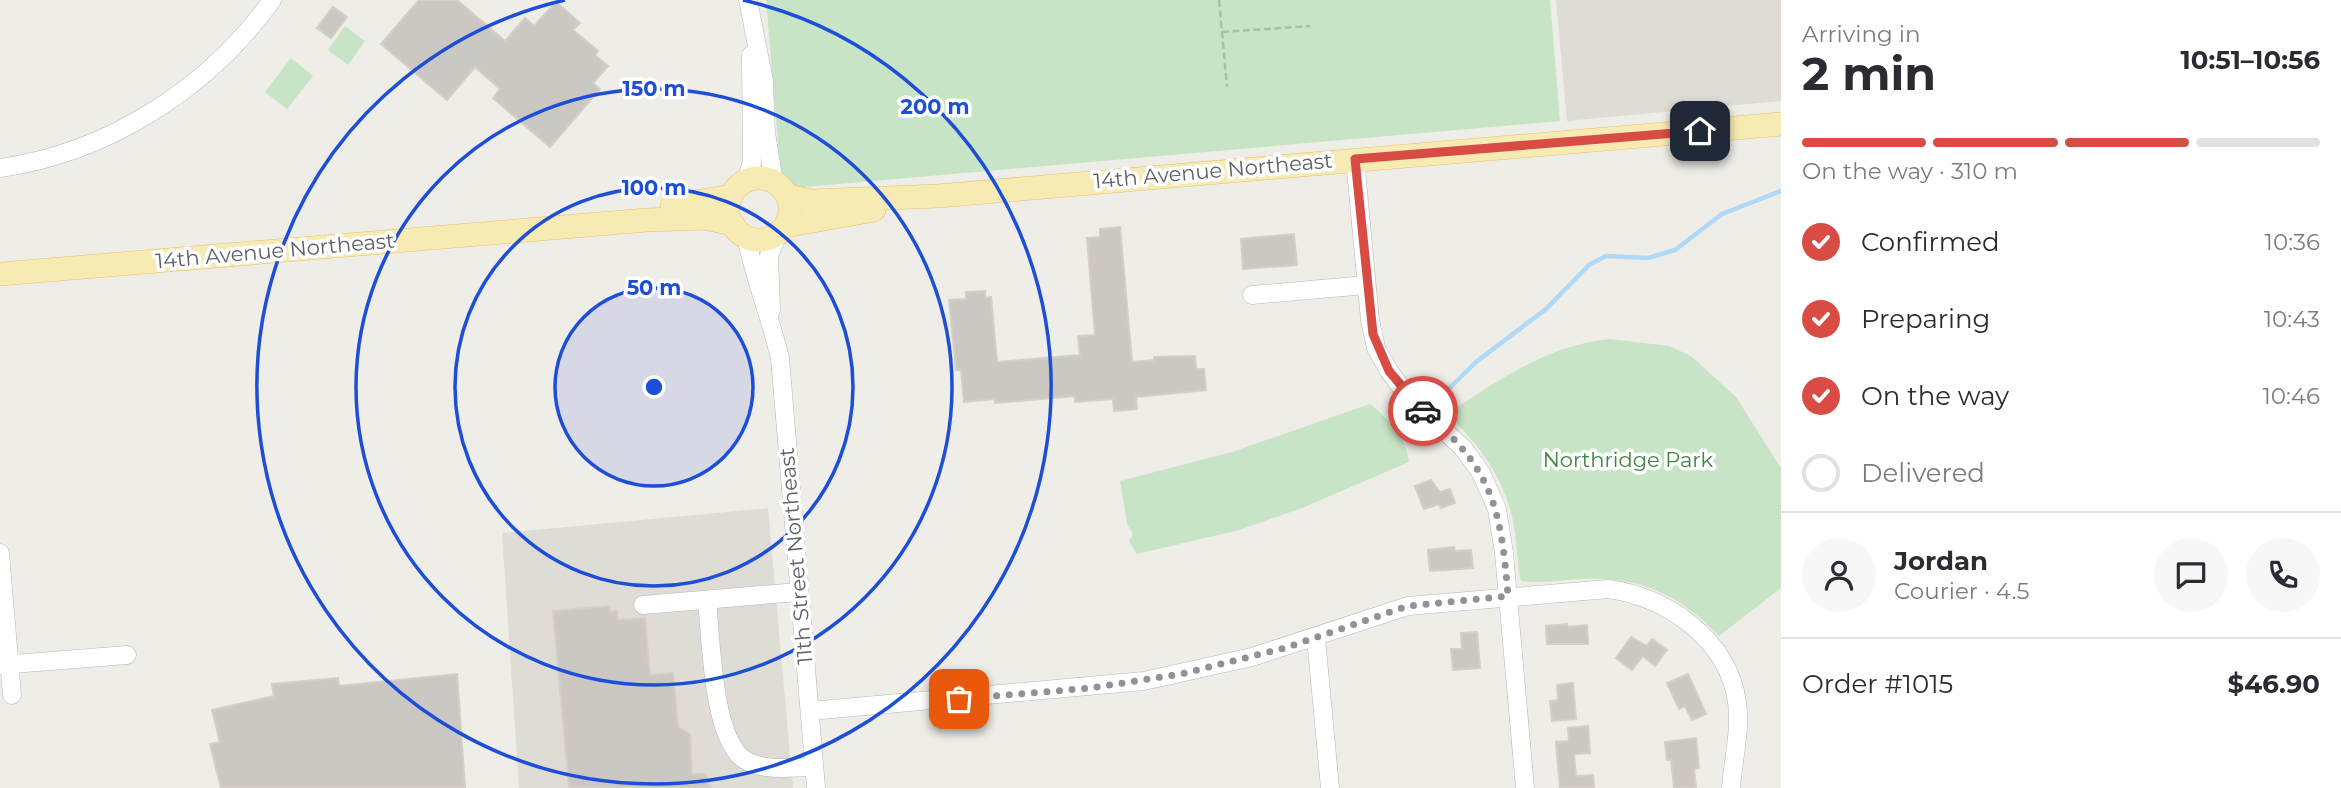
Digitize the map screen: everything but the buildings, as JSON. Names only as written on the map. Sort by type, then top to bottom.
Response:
[{"type":"main road","name":"14th Avenue Northeast","points":[[780,189],[811,201],[938,196],[1781,124]]},
{"type":"main road","points":[[764,178],[780,189],[789,217],[781,230],[762,240],[740,231],[729,215],[738,189],[764,178]]},
{"type":"main road","name":"14th Avenue Northeast","points":[[550,228],[738,189]]},
{"type":"main road","name":"14th Avenue Northeast","points":[[781,230],[938,196]]},
{"type":"main road","name":"14th Avenue Northeast","points":[[0,274],[550,228],[704,218],[740,231]]},
{"type":"street","points":[[0,168],[62,153],[110,135],[158,110],[229,51],[272,0]]},
{"type":"street","points":[[748,0],[764,81],[766,133],[780,189]]},
{"type":"street","points":[[738,189],[752,163],[752,30]]},
{"type":"street","points":[[1355,159],[1373,334],[1385,365],[1409,398],[1463,448],[1490,491],[1502,531],[1525,788]]},
{"type":"street","name":"11th Street Northeast","points":[[771,324],[769,256],[781,230]]},
{"type":"street","name":"11th Street Northeast","points":[[740,231],[758,292],[771,324],[779,358],[816,788]]},
{"type":"street","points":[[1252,295],[1366,285]]},
{"type":"street","points":[[0,553],[5,665],[12,695]]},
{"type":"street","points":[[810,711],[1122,684],[1217,666],[1316,638],[1408,606],[1591,589],[1616,590],[1656,601],[1686,620],[1723,662],[1734,689],[1738,715],[1731,788]]},
{"type":"street","points":[[643,605],[798,592]]},
{"type":"street","points":[[707,600],[716,696],[727,737],[744,760],[770,768],[814,767]]},
{"type":"street","points":[[1316,638],[1330,788]]},
{"type":"street","points":[[5,665],[127,655]]},
{"type":"path","points":[[1219,0],[1227,87]]},
{"type":"path","points":[[1222,32],[1310,26]]},
{"type":"shaded area","points":[[1556,0],[1781,0],[1781,101],[1567,121]]},
{"type":"shaded area","points":[[768,508],[793,788],[519,788],[502,533]]},
{"type":"green space","points":[[766,0],[1550,0],[1560,121],[782,189]]},
{"type":"green space","points":[[345,26],[365,41],[348,65],[328,50]]},
{"type":"green space","points":[[291,58],[313,76],[287,109],[265,92]]},
{"type":"green space","name":"Northridge Park","points":[[1610,339],[1669,346],[1691,356],[1736,397],[1781,468],[1781,588],[1719,636],[1689,609],[1639,584],[1600,579],[1521,581],[1514,526],[1505,493],[1481,451],[1447,414],[1505,377],[1545,356],[1566,348]]},
{"type":"green space","points":[[1370,404],[1396,429],[1409,462],[1302,508],[1239,530],[1137,554],[1129,541],[1133,534],[1127,524],[1120,481],[1232,452]]},
{"type":"waterway","points":[[1428,409],[1476,362],[1546,309],[1589,265],[1606,256],[1648,258],[1675,250],[1722,214],[1781,191]]},
{"type":"way so far","points":[[959,699],[1091,688],[1181,674],[1285,648],[1408,606],[1508,596],[1502,531],[1490,491],[1463,448],[1423,411]]},
{"type":"route","points":[[1423,411],[1399,386],[1376,348],[1370,320],[1355,159],[1700,131]]}]
